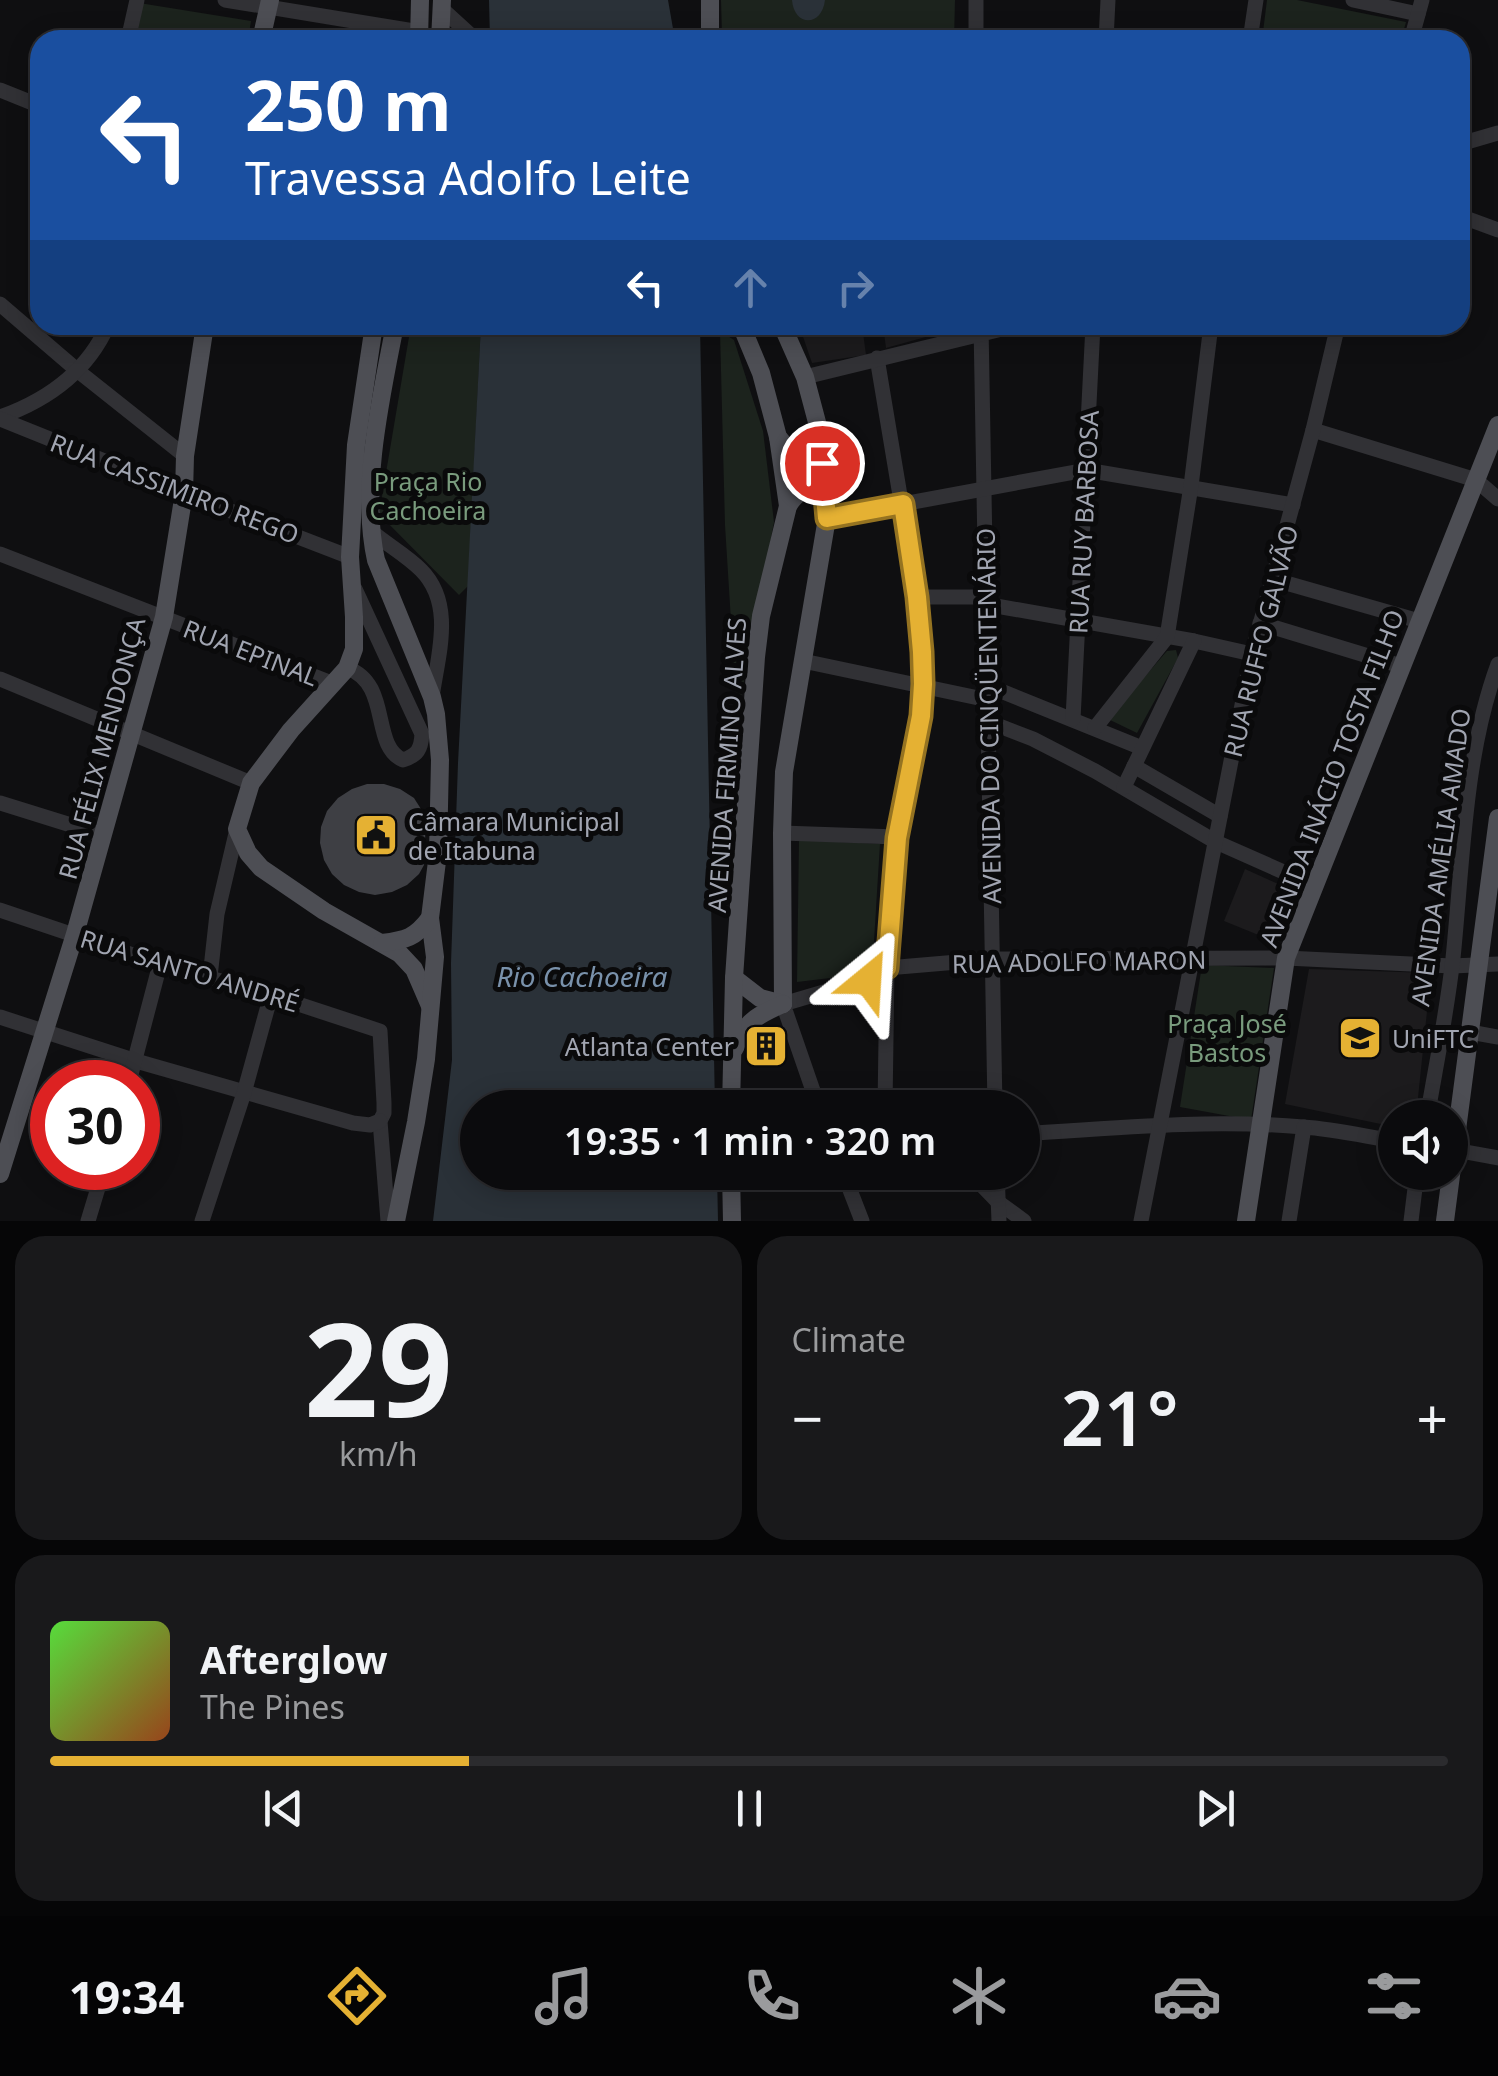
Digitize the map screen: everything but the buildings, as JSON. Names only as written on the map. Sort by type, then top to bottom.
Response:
[{"type":"main road","points":[[420,0],[420,30]]},
{"type":"main road","points":[[710,0],[712,30]]},
{"type":"main road","points":[[263,30],[269,3]]},
{"type":"main road","points":[[441,30],[442,4]]},
{"type":"main road","name":"RUA FÉLIX MENDONÇA","points":[[0,1174],[75,934],[164,617],[204,335]]},
{"type":"main road","points":[[372,335],[356,444],[350,556],[354,649],[347,668],[291,730],[251,783],[237,829],[248,853],[261,868],[324,911],[400,954],[414,969],[431,1009]]},
{"type":"main road","points":[[393,335],[369,490],[371,531],[376,560],[432,697],[440,760],[438,853],[430,918],[435,956],[431,1009],[416,1122],[396,1221]]},
{"type":"main road","name":"AVENIDA FIRMINO ALVES","points":[[730,1090],[734,978],[759,630],[788,506],[778,437],[762,374],[744,335]]},
{"type":"main road","points":[[783,1004],[784,772],[826,509],[818,426],[805,377],[786,335]]},
{"type":"main road","name":"AVENIDA INÁCIO TOSTA FILHO","points":[[1246,1221],[1286,958],[1498,425]]},
{"type":"main road","points":[[778,437],[789,450],[800,451],[818,426]]},
{"type":"main road","points":[[788,506],[795,495],[805,491],[815,492],[826,509]]},
{"type":"main road","name":"AVENIDA AMÉLIA AMADO","points":[[1461,1100],[1470,1032],[1489,964],[1498,818]]},
{"type":"main road","points":[[381,943],[403,941],[419,932],[430,918]]},
{"type":"main road","points":[[734,978],[760,998],[783,1004]]},
{"type":"main road","points":[[730,1063],[739,1036],[749,1022],[783,1004]]},
{"type":"main road","points":[[731,1190],[732,1221]]},
{"type":"main road","name":"AVENIDA AMÉLIA AMADO","points":[[1445,1221],[1449,1190]]},
{"type":"street","points":[[130,30],[137,0]]},
{"type":"street","points":[[226,0],[269,3],[393,30]]},
{"type":"street","points":[[976,0],[976,30]]},
{"type":"street","points":[[1106,30],[1108,0]]},
{"type":"street","points":[[1252,30],[1256,0]]},
{"type":"street","points":[[1352,0],[1420,7]]},
{"type":"street","points":[[442,4],[467,30]]},
{"type":"street","points":[[0,90],[30,102]]},
{"type":"street","points":[[1470,141],[1498,134]]},
{"type":"street","points":[[1470,220],[1498,230]]},
{"type":"street","points":[[0,304],[30,330]]},
{"type":"street","points":[[36,335],[185,456]]},
{"type":"street","name":"RUA CASSIMIRO REGO","points":[[0,418],[54,392],[78,371],[103,335]]},
{"type":"street","points":[[805,377],[959,335]]},
{"type":"street","name":"AVENIDA DO CINQÜENTENÁRIO","points":[[981,335],[995,1090]]},
{"type":"street","name":"RUA RUY BARBOSA","points":[[1074,719],[1093,335]]},
{"type":"street","points":[[1094,728],[1166,637],[1191,486],[1210,335]]},
{"type":"street","name":"RUA RUFFO GALVÃO","points":[[1141,1221],[1252,654],[1336,335]]},
{"type":"street","points":[[877,358],[917,597],[923,684],[921,716],[897,838],[887,968],[885,1090]]},
{"type":"street","name":"RUA CASSIMIRO REGO","points":[[0,418],[184,494],[350,556]]},
{"type":"street","points":[[1313,430],[1476,480],[1498,499]]},
{"type":"street","points":[[826,509],[903,504],[1086,470],[1293,505]]},
{"type":"street","points":[[371,531],[421,570],[436,591],[442,615],[432,697]]},
{"type":"street","name":"RUA EPINAL","points":[[0,554],[334,684]]},
{"type":"street","points":[[1272,579],[1419,620]]},
{"type":"street","points":[[347,668],[356,672],[376,699],[392,755],[403,760],[414,756],[421,748],[422,734],[353,585]]},
{"type":"street","points":[[917,597],[985,601],[1252,654]]},
{"type":"street","points":[[1260,623],[1401,666]]},
{"type":"street","points":[[1124,787],[1194,641]]},
{"type":"street","points":[[803,661],[987,692],[1074,719],[1142,748]]},
{"type":"street","name":"AVENIDA AMÉLIA AMADO","points":[[1430,1100],[1452,966],[1470,781],[1487,694],[1498,664]]},
{"type":"street","points":[[0,679],[251,783]]},
{"type":"street","points":[[989,722],[1124,787],[1216,842],[1313,885]]},
{"type":"street","points":[[1134,766],[1220,816]]},
{"type":"street","points":[[0,804],[103,835]]},
{"type":"street","points":[[210,977],[218,914],[237,829]]},
{"type":"street","points":[[782,833],[897,838]]},
{"type":"street","name":"RUA SANTO ANDRÉ","points":[[0,910],[380,1031],[384,1103],[380,1120]]},
{"type":"street","name":"RUA ADOLFO MARON","points":[[783,1004],[868,980],[887,968],[993,959],[1286,958],[1452,966],[1489,964]]},
{"type":"street","points":[[136,1060],[160,964]]},
{"type":"street","points":[[202,1221],[244,1092],[270,995]]},
{"type":"street","points":[[783,1004],[813,1090]]},
{"type":"street","points":[[0,1016],[133,1060]]},
{"type":"street","points":[[1470,1032],[1498,1037]]},
{"type":"street","points":[[160,1068],[353,1123],[370,1125],[380,1120],[388,1221]]},
{"type":"street","points":[[1040,1133],[1260,1125],[1378,1138]]},
{"type":"street","points":[[1288,1221],[1304,1127]]},
{"type":"street","points":[[1468,1152],[1498,1158]]},
{"type":"street","points":[[88,1221],[97,1190]]},
{"type":"street","points":[[851,1190],[862,1221]]},
{"type":"street","points":[[986,1190],[1024,1221]]},
{"type":"street","points":[[998,1190],[999,1221]]},
{"type":"street","points":[[1411,1221],[1415,1190]]},
{"type":"shaded area","points":[[802,335],[863,335],[866,355],[812,363]]},
{"type":"shaded area","points":[[884,335],[933,335],[886,348]]},
{"type":"shaded area","points":[[1245,869],[1298,893],[1278,943],[1224,921]]},
{"type":"shaded area","name":"UniFTC","points":[[1309,969],[1431,973],[1418,1100],[1378,1100],[1378,1123],[1285,1104]]},
{"type":"green space","points":[[721,0],[955,0],[954,30],[722,30]]},
{"type":"green space","points":[[1267,0],[1297,0],[1406,22],[1404,30],[1263,30]]},
{"type":"green space","points":[[133,2],[251,21],[250,30],[129,30]]},
{"type":"green space","name":"Praça Rio Cachoeira","points":[[409,335],[481,335],[468,586],[459,595],[379,514]]},
{"type":"green space","points":[[720,335],[734,340],[763,431],[774,522],[737,718],[725,525]]},
{"type":"green space","points":[[1176,650],[1178,658],[1137,733],[1108,719],[1167,651]]},
{"type":"green space","points":[[799,840],[880,844],[872,973],[797,982]]},
{"type":"green space","name":"Praça José Bastos","points":[[1202,965],[1274,968],[1251,1120],[1180,1107]]},
{"type":"water","points":[[489,0],[668,0],[673,30],[490,30]]},
{"type":"water","points":[[792,0],[825,0],[819,15],[808,20],[798,15]]},
{"type":"water","name":"Rio Cachoeira","points":[[480,335],[700,335],[715,1090],[460,1090],[460,1190],[717,1190],[718,1221],[433,1221],[452,1060],[451,963]]},
{"type":"place","name":"Câmara Municipal de Itabuna","points":[[376,835]]},
{"type":"place","name":"UniFTC","points":[[1360,1038]]},
{"type":"place","name":"Atlanta Center","points":[[766,1046]]},
{"type":"route","points":[[822,463],[827,518],[903,504],[922,652],[921,716],[897,838],[887,968],[868,980]]}]
